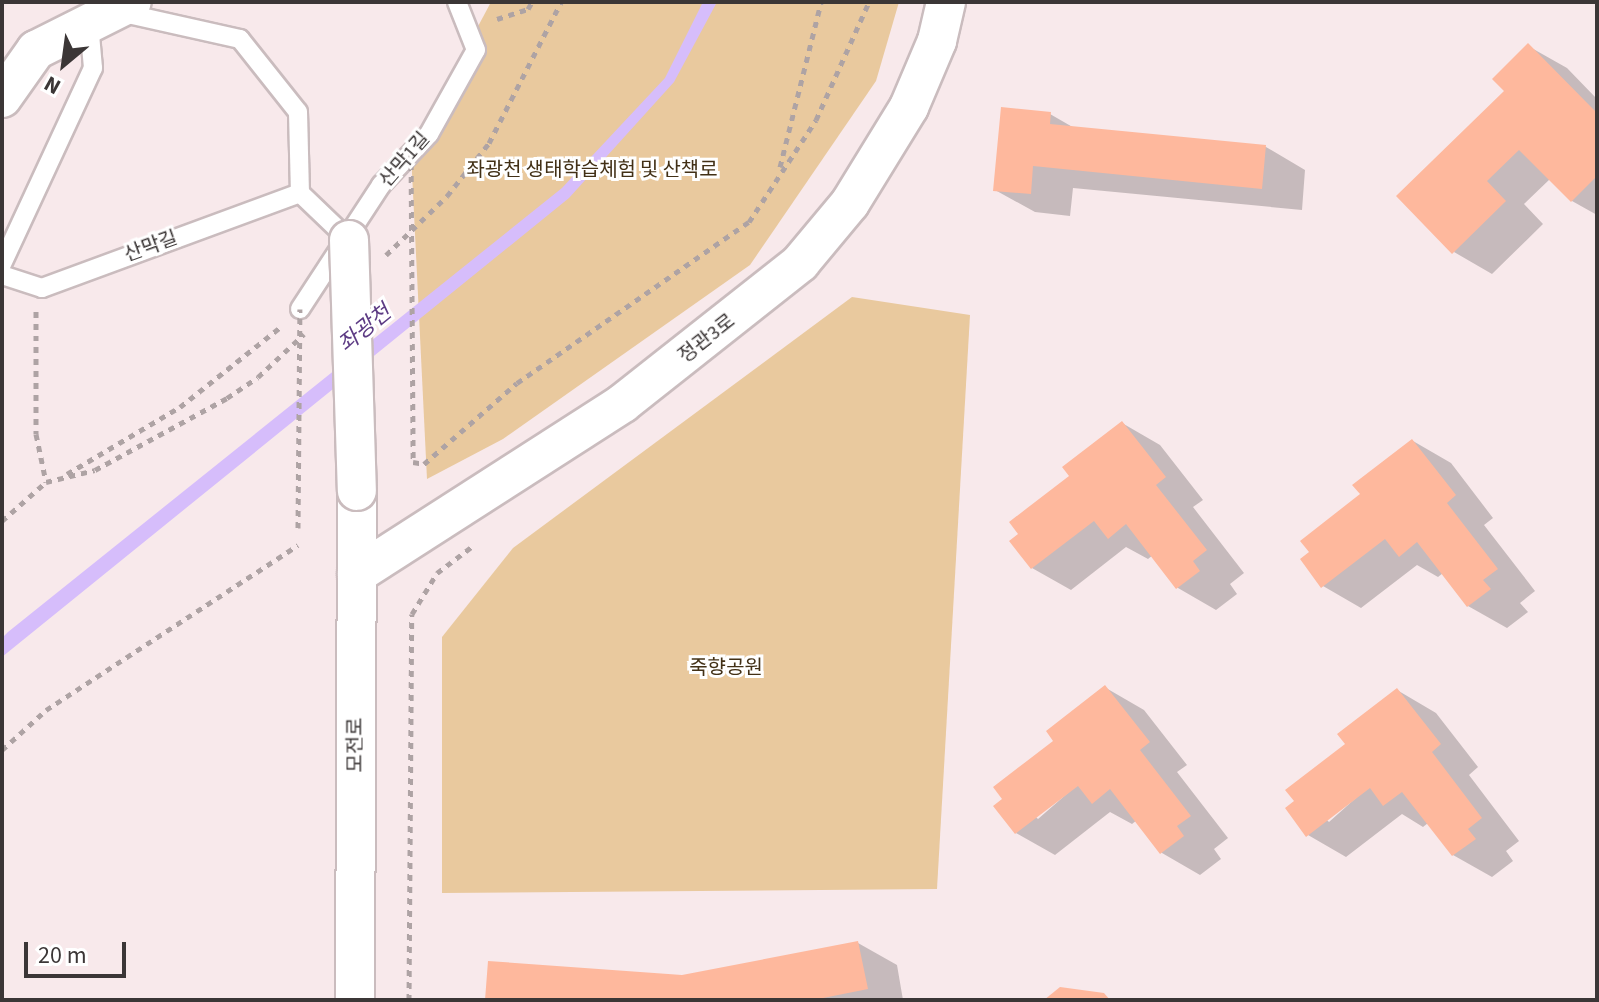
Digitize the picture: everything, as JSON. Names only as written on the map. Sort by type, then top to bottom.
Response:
[{"type":"street","name":"정관3로","points":[[357,574],[623,403],[800,263],[850,203],[909,107],[937,41],[946,2]]},
{"type":"street","points":[[2,98],[13,62],[112,12]]},
{"type":"street","name":"모전로","points":[[349,240],[357,491],[355,1000]]},
{"type":"lane","name":"산막1길","points":[[300,309],[349,240],[381,185],[429,134],[476,50],[457,2]]},
{"type":"lane","points":[[2,264],[93,68],[112,12],[240,39],[298,112],[300,193],[349,240]]},
{"type":"lane","name":"산막길","points":[[42,288],[300,193]]},
{"type":"lane","points":[[2,275],[42,288]]},
{"type":"path","points":[[497,19],[528,9],[532,2]]},
{"type":"path","points":[[779,172],[821,2]]},
{"type":"path","points":[[411,152],[413,462],[424,464],[517,383],[749,222],[816,120],[869,2]]},
{"type":"path","points":[[42,288],[34,320],[36,420],[46,482]]},
{"type":"path","points":[[2,521],[46,482],[85,466],[180,407],[300,309]]},
{"type":"path","points":[[298,528],[300,309]]},
{"type":"path","points":[[409,1000],[412,614],[437,573],[487,535]]},
{"type":"path","points":[[2,750],[46,710],[298,545]]},
{"type":"green space","name":"좌광천 생태학습체험 및 산책로","points":[[491,2],[899,2],[876,81],[750,265],[503,439],[427,479],[411,152]]},
{"type":"green space","name":"죽향공원","points":[[852,297],[970,315],[937,889],[442,893],[442,637],[513,548]]},
{"type":"shaded area","points":[[703,2],[717,2],[674,82],[569,198],[2,657],[2,638],[8,632],[562,188],[665,78]]},
{"type":"building","points":[[1528,43],[1597,113],[1597,176],[1571,202],[1519,150],[1487,181],[1506,201],[1452,254],[1396,196],[1504,91],[1492,79]]},
{"type":"building","points":[[1001,107],[1051,112],[1050,124],[1266,145],[1262,189],[1033,166],[1031,194],[993,191]]},
{"type":"building","points":[[1122,421],[1166,477],[1156,485],[1207,550],[1193,561],[1200,571],[1176,589],[1126,524],[1108,539],[1094,521],[1031,569],[1009,541],[1018,534],[1009,522],[1069,476],[1062,467]]},
{"type":"building","points":[[1412,439],[1456,495],[1447,503],[1498,569],[1483,580],[1491,589],[1467,607],[1417,542],[1399,557],[1385,539],[1321,588],[1300,559],[1309,552],[1300,541],[1360,494],[1352,485]]},
{"type":"building","points":[[1105,685],[1150,742],[1140,750],[1191,816],[1177,826],[1184,836],[1160,854],[1110,789],[1092,804],[1078,786],[1015,834],[993,806],[1002,799],[993,787],[1053,741],[1046,731]]},
{"type":"building","points":[[1397,688],[1441,744],[1432,752],[1482,818],[1468,829],[1476,839],[1452,856],[1402,792],[1383,806],[1370,788],[1306,837],[1285,808],[1294,801],[1285,790],[1345,744],[1337,734]]},
{"type":"building","points":[[858,941],[868,989],[813,1000],[485,1000],[488,961],[682,975]]},
{"type":"building","points":[[1060,987],[1104,993],[1110,1000],[1044,1000]]},
{"type":"water label","name":"좌광천","points":[[365,329]]}]
